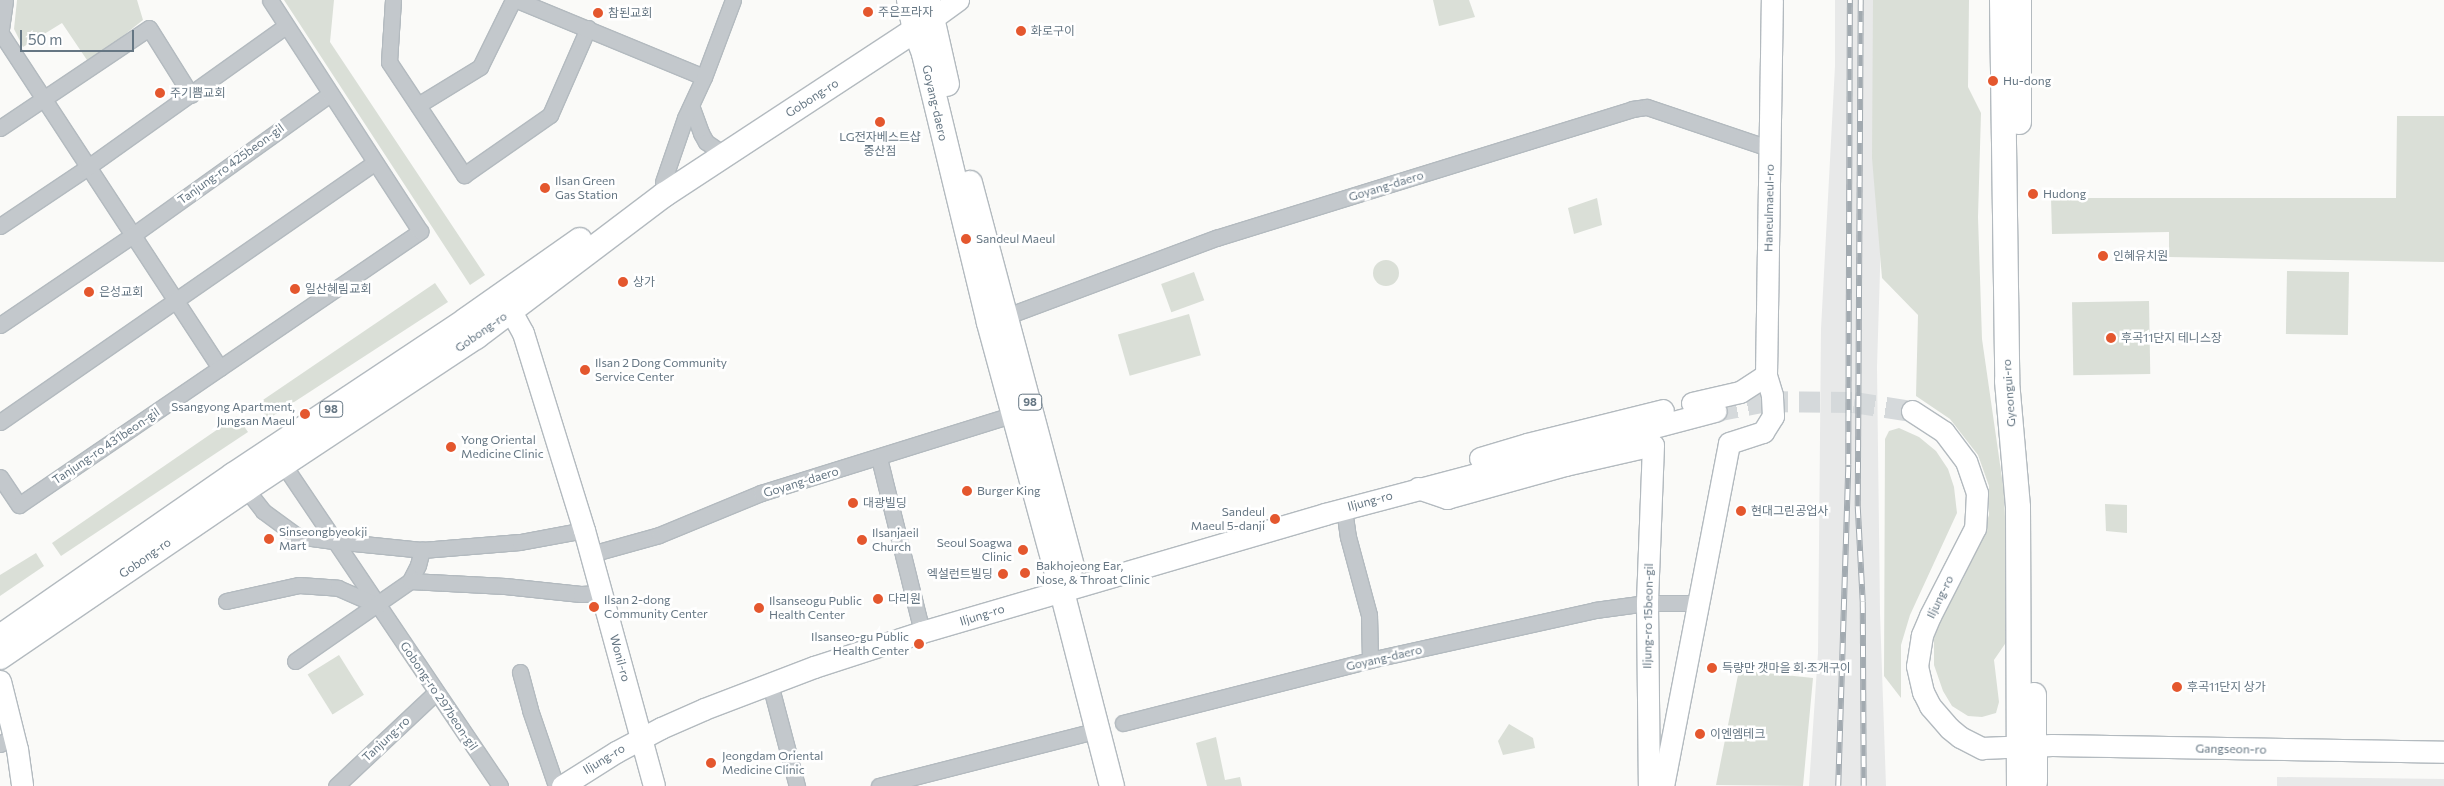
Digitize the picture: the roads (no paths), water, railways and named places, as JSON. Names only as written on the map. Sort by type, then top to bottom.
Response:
[{"type":"main road","name":"Gyeongui-ro","points":[[2002,0],[2007,381],[2018,507],[2027,746],[2035,786]]},
{"type":"main road","name":"Gyeongui-ro","points":[[2019,0],[2020,379],[2031,508],[2027,746],[2019,786]]},
{"type":"main road","name":"Gobong-ro","points":[[0,658],[283,464],[476,337],[507,302],[663,182],[923,10]]},
{"type":"main road","name":"Gobong-ro","points":[[0,637],[233,475],[507,302],[664,195],[923,10]]},
{"type":"main road","name":"Goyang-daero","points":[[923,10],[924,54],[1023,412],[1069,588],[1126,786]]},
{"type":"main road","name":"Goyang-daero","points":[[1069,588],[1098,730],[1112,786]]},
{"type":"street","points":[[4,0],[1,35],[220,368]]},
{"type":"street","points":[[0,422],[375,162],[270,0]]},
{"type":"street","points":[[393,0],[389,62],[464,175],[550,115],[588,28]]},
{"type":"street","points":[[418,105],[480,67],[515,0],[588,28],[704,77]]},
{"type":"street","points":[[663,182],[685,118],[692,108],[732,0]]},
{"type":"street","name":"Gobong-ro","points":[[923,10],[958,0]]},
{"type":"street","name":"Haneulmaeul-ro","points":[[1698,603],[1729,443],[1763,432],[1773,416],[1772,394],[1766,375],[1772,0]]},
{"type":"street","points":[[0,226],[88,167],[286,26]]},
{"type":"street","points":[[0,128],[149,28],[191,94]]},
{"type":"street","name":"Tanjung-ro 425beon-gil","points":[[0,325],[133,235],[330,94]]},
{"type":"street","name":"Goyang-daero","points":[[998,320],[1216,238],[1632,109],[1646,107],[1769,148]]},
{"type":"street","points":[[692,108],[700,133],[706,142],[715,148]]},
{"type":"street","name":"Tanjung-ro 431beon-gil","points":[[0,478],[19,505],[420,230],[375,162]]},
{"type":"street","name":"Wonil-ro","points":[[507,302],[523,333],[584,530],[654,786]]},
{"type":"street","name":"Iljung-ro","points":[[1418,488],[1450,467],[1527,444],[1740,392],[1766,375]]},
{"type":"street","name":"Iljung-ro","points":[[562,786],[642,737],[704,709],[770,684],[922,632],[1344,508],[1716,411]]},
{"type":"street","name":"Iljung-ro","points":[[1912,411],[1944,432],[1950,439],[1966,460],[1977,493],[1975,528],[1922,635],[1918,666],[1923,692],[1939,718],[1960,737],[1982,748],[2027,746]]},
{"type":"street","name":"Goyang-daero","points":[[591,554],[659,535],[761,493],[1023,412]]},
{"type":"street","name":"Iljung-ro 15beon-gil","points":[[1418,488],[1447,498],[1565,465],[1653,445],[1647,603],[1649,786]]},
{"type":"street","points":[[879,458],[922,632]]},
{"type":"street","name":"Gobong-ro 297beon-gil","points":[[283,464],[500,786]]},
{"type":"street","points":[[246,489],[263,511],[297,536],[334,541],[422,550],[520,542],[584,530]]},
{"type":"street","points":[[1344,508],[1348,537],[1369,615],[1370,660]]},
{"type":"street","points":[[295,661],[410,581],[418,565],[422,550]]},
{"type":"street","points":[[410,581],[451,585],[505,586],[581,594],[602,593]]},
{"type":"street","points":[[226,602],[299,585],[338,588],[378,605]]},
{"type":"street","name":"Goyang-daero","points":[[1123,723],[1370,660],[1596,610],[1647,603],[1698,603]]},
{"type":"street","points":[[1663,786],[1698,603]]},
{"type":"street","points":[[520,672],[530,710],[556,786]]},
{"type":"street","points":[[0,681],[7,740],[22,786]]},
{"type":"street","points":[[770,684],[797,786]]},
{"type":"street","name":"Tanjung-ro","points":[[336,786],[436,692]]},
{"type":"street","points":[[879,786],[1098,730]]},
{"type":"street","name":"Gangseon-ro","points":[[2027,746],[2444,752]]},
{"type":"tunnel","points":[[1716,411],[1767,401],[1854,402],[1912,411]]},
{"type":"railway","points":[[1838,786],[1848,465],[1850,0]]},
{"type":"railway","points":[[1861,0],[1858,507],[1863,602],[1864,786]]},
{"type":"place","name":"주은프라자","points":[[868,12]]},
{"type":"place","name":"참된교회","points":[[598,13]]},
{"type":"place","name":"화로구이","points":[[1021,31]]},
{"type":"place","name":"Hu-dong","points":[[1993,81]]},
{"type":"place","name":"주기쁨교회","points":[[160,93]]},
{"type":"place","name":"LG전자베스트샵 중산점","points":[[880,122]]},
{"type":"place","name":"Ilsan Green Gas Station","points":[[545,188]]},
{"type":"place","name":"Hudong","points":[[2033,194]]},
{"type":"place","name":"Sandeul Maeul","points":[[966,239]]},
{"type":"place","name":"인혜유치원","points":[[2103,256]]},
{"type":"place","name":"상가","points":[[623,282]]},
{"type":"place","name":"일산혜림교회","points":[[295,289]]},
{"type":"place","name":"은성교회","points":[[89,292]]},
{"type":"place","name":"후곡11단지 테니스장","points":[[2111,338]]},
{"type":"place","name":"Ilsan 2 Dong Community Service Center","points":[[585,370]]},
{"type":"place","name":"Ssangyong Apartment, Jungsan Maeul","points":[[305,414]]},
{"type":"place","name":"Yong Oriental Medicine Clinic","points":[[451,447]]},
{"type":"place","name":"Burger King","points":[[967,491]]},
{"type":"place","name":"대광빌딩","points":[[853,503]]},
{"type":"place","name":"현대그린공업사","points":[[1741,511]]},
{"type":"place","name":"Sandeul Maeul 5-danji","points":[[1275,519]]},
{"type":"place","name":"Sinseongbyeokji Mart","points":[[269,539]]},
{"type":"place","name":"Ilsanjaeil Church","points":[[862,540]]},
{"type":"place","name":"Seoul Soagwa Clinic","points":[[1023,550]]},
{"type":"place","name":"Bakhojeong Ear, Nose, & Throat Clinic","points":[[1025,573]]},
{"type":"place","name":"엑설런트빌딩","points":[[1003,574]]},
{"type":"place","name":"다리원","points":[[878,599]]},
{"type":"place","name":"Ilsan 2-dong Community Center","points":[[594,607]]},
{"type":"place","name":"Ilsanseogu Public Health Center","points":[[759,608]]},
{"type":"place","name":"Ilsanseo-gu Public Health Center","points":[[919,644]]},
{"type":"place","name":"득량만 갯마을 회·조개구이","points":[[1712,668]]},
{"type":"place","name":"후곡11단지 상가","points":[[2177,687]]},
{"type":"place","name":"이엔엠테크","points":[[1700,734]]},
{"type":"place","name":"Jeongdam Oriental Medicine Clinic","points":[[711,763]]}]
